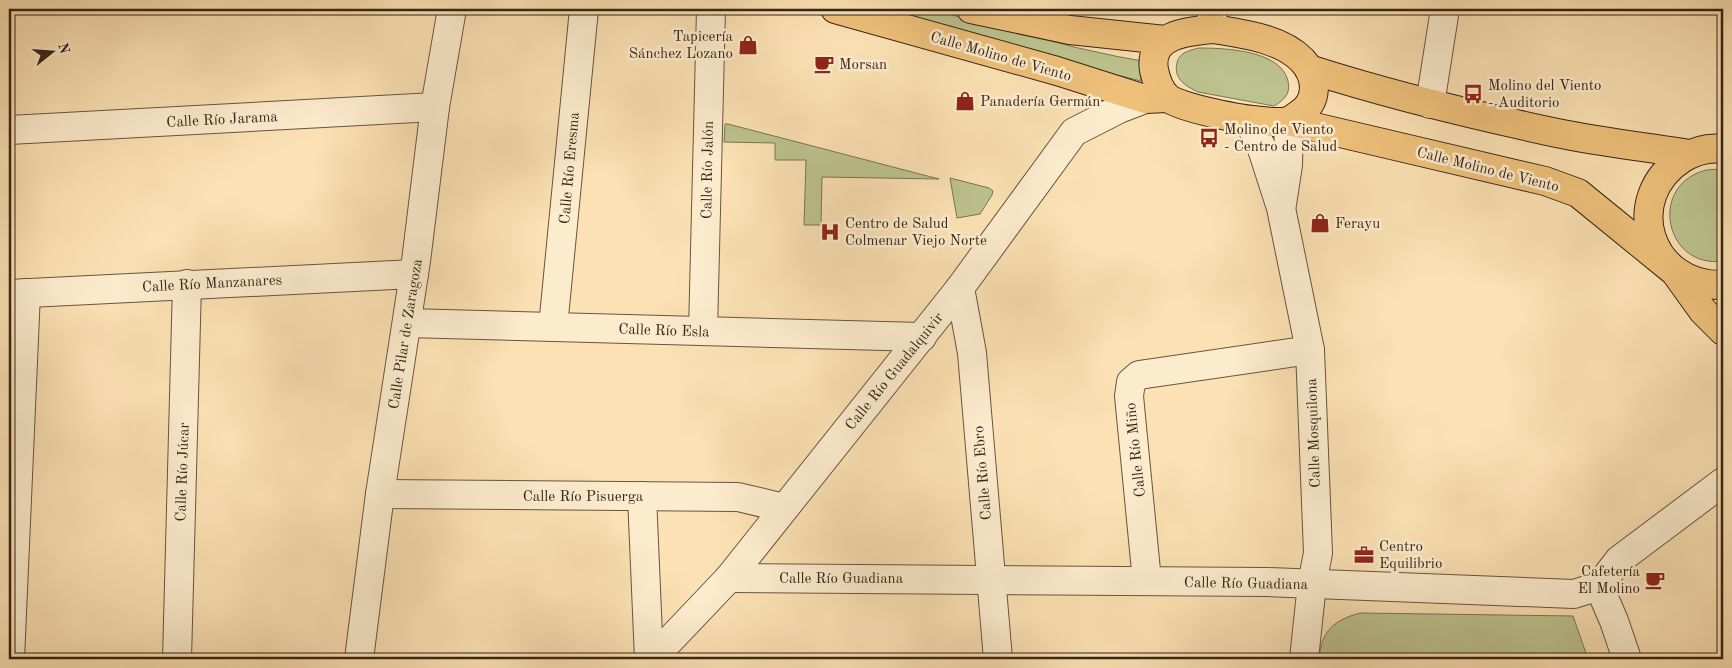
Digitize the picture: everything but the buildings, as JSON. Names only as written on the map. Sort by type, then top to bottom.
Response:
[{"type":"main road","name":"Calle Molino de Viento","points":[[835,9],[1184,105],[1248,120],[1289,121],[1545,181],[1578,193],[1675,272],[1703,311],[1723,331]]},
{"type":"main road","points":[[971,9],[1070,30],[1165,40],[1190,31],[1212,19],[1280,45],[1301,59],[1309,70],[1314,94],[1311,102],[1303,112],[1289,121]]},
{"type":"main road","points":[[1156,98],[1157,82],[1153,64],[1157,49],[1165,40]]},
{"type":"main road","points":[[1309,70],[1430,104],[1558,133],[1689,154]]},
{"type":"main road","points":[[1721,148],[1702,150],[1689,154],[1672,165],[1659,181],[1650,199],[1648,220],[1652,240],[1662,258],[1675,272],[1691,281],[1709,286],[1723,285]]},
{"type":"street","name":"Calle Pilar de Zaragoza","points":[[359,659],[380,494],[414,274],[435,107],[452,9]]},
{"type":"street","name":"Calle Río Eresma","points":[[553,327],[584,9]]},
{"type":"street","name":"Calle Río Jalón","points":[[702,330],[711,9]]},
{"type":"street","points":[[1430,104],[1445,9]]},
{"type":"street","name":"Calle Río Guadalquivir","points":[[650,659],[729,578],[960,288],[1074,132],[1119,109],[1156,98]]},
{"type":"street","name":"Calle Río Jarama","points":[[9,130],[435,107]]},
{"type":"street","name":"Calle Mosquilona","points":[[1248,120],[1261,146],[1281,208],[1310,350],[1318,553],[1312,584],[1304,659]]},
{"type":"street","name":"Calle Mosquilona","points":[[1281,208],[1288,165],[1289,121]]},
{"type":"street","name":"Calle Río Manzanares","points":[[17,294],[414,274]]},
{"type":"street","name":"Calle Río Júcar","points":[[176,659],[187,284]]},
{"type":"street","name":"Calle Río Ebro","points":[[960,288],[972,352],[998,659]]},
{"type":"street","points":[[10,659],[17,294]]},
{"type":"street","name":"Calle Río Esla","points":[[407,323],[922,336]]},
{"type":"street","name":"Calle Río Miño","points":[[1147,581],[1129,396],[1131,382],[1140,375],[1310,350]]},
{"type":"street","points":[[1627,659],[1599,586],[1619,560],[1723,482]]},
{"type":"street","name":"Calle Río Pisuerga","points":[[380,494],[738,497],[784,508]]},
{"type":"street","points":[[642,496],[650,659]]},
{"type":"street","name":"Calle Río Guadiana","points":[[729,578],[1267,582],[1574,594],[1599,586]]},
{"type":"green space","points":[[873,9],[929,9],[1074,47],[1142,61],[1140,69],[1141,81],[1050,58]]},
{"type":"green space","points":[[1199,48],[1236,50],[1263,57],[1275,63],[1283,71],[1288,81],[1288,93],[1284,99],[1274,106],[1198,92],[1179,78],[1176,69],[1181,55]]},
{"type":"green space","points":[[725,124],[939,179],[822,177],[821,225],[804,225],[806,160],[775,160],[775,143],[724,142]]},
{"type":"green space","points":[[1723,170],[1723,261],[1704,260],[1688,253],[1677,241],[1671,225],[1670,209],[1675,193],[1686,180],[1703,171]]},
{"type":"green space","points":[[950,178],[989,188],[993,191],[980,214],[957,218]]},
{"type":"green space","points":[[1360,613],[1573,616],[1588,659],[1319,659],[1320,649],[1330,628],[1343,619]]},
{"type":"place","name":"Tapicería Sánchez Lozano","points":[[748,45]]},
{"type":"place","name":"Morsan","points":[[824,64]]},
{"type":"place","name":"Molino del Viento - Auditorio","points":[[1473,94]]},
{"type":"place","name":"Panadería Germán","points":[[965,101]]},
{"type":"place","name":"Molino de Viento - Centro de Salud","points":[[1209,138]]},
{"type":"place","name":"Ferayu","points":[[1320,223]]},
{"type":"place","name":"Centro de Salud Colmenar Viejo Norte","points":[[830,232]]},
{"type":"place","name":"Centro Equilibrio","points":[[1364,555]]},
{"type":"place","name":"Cafetería El Molino","points":[[1655,580]]}]
